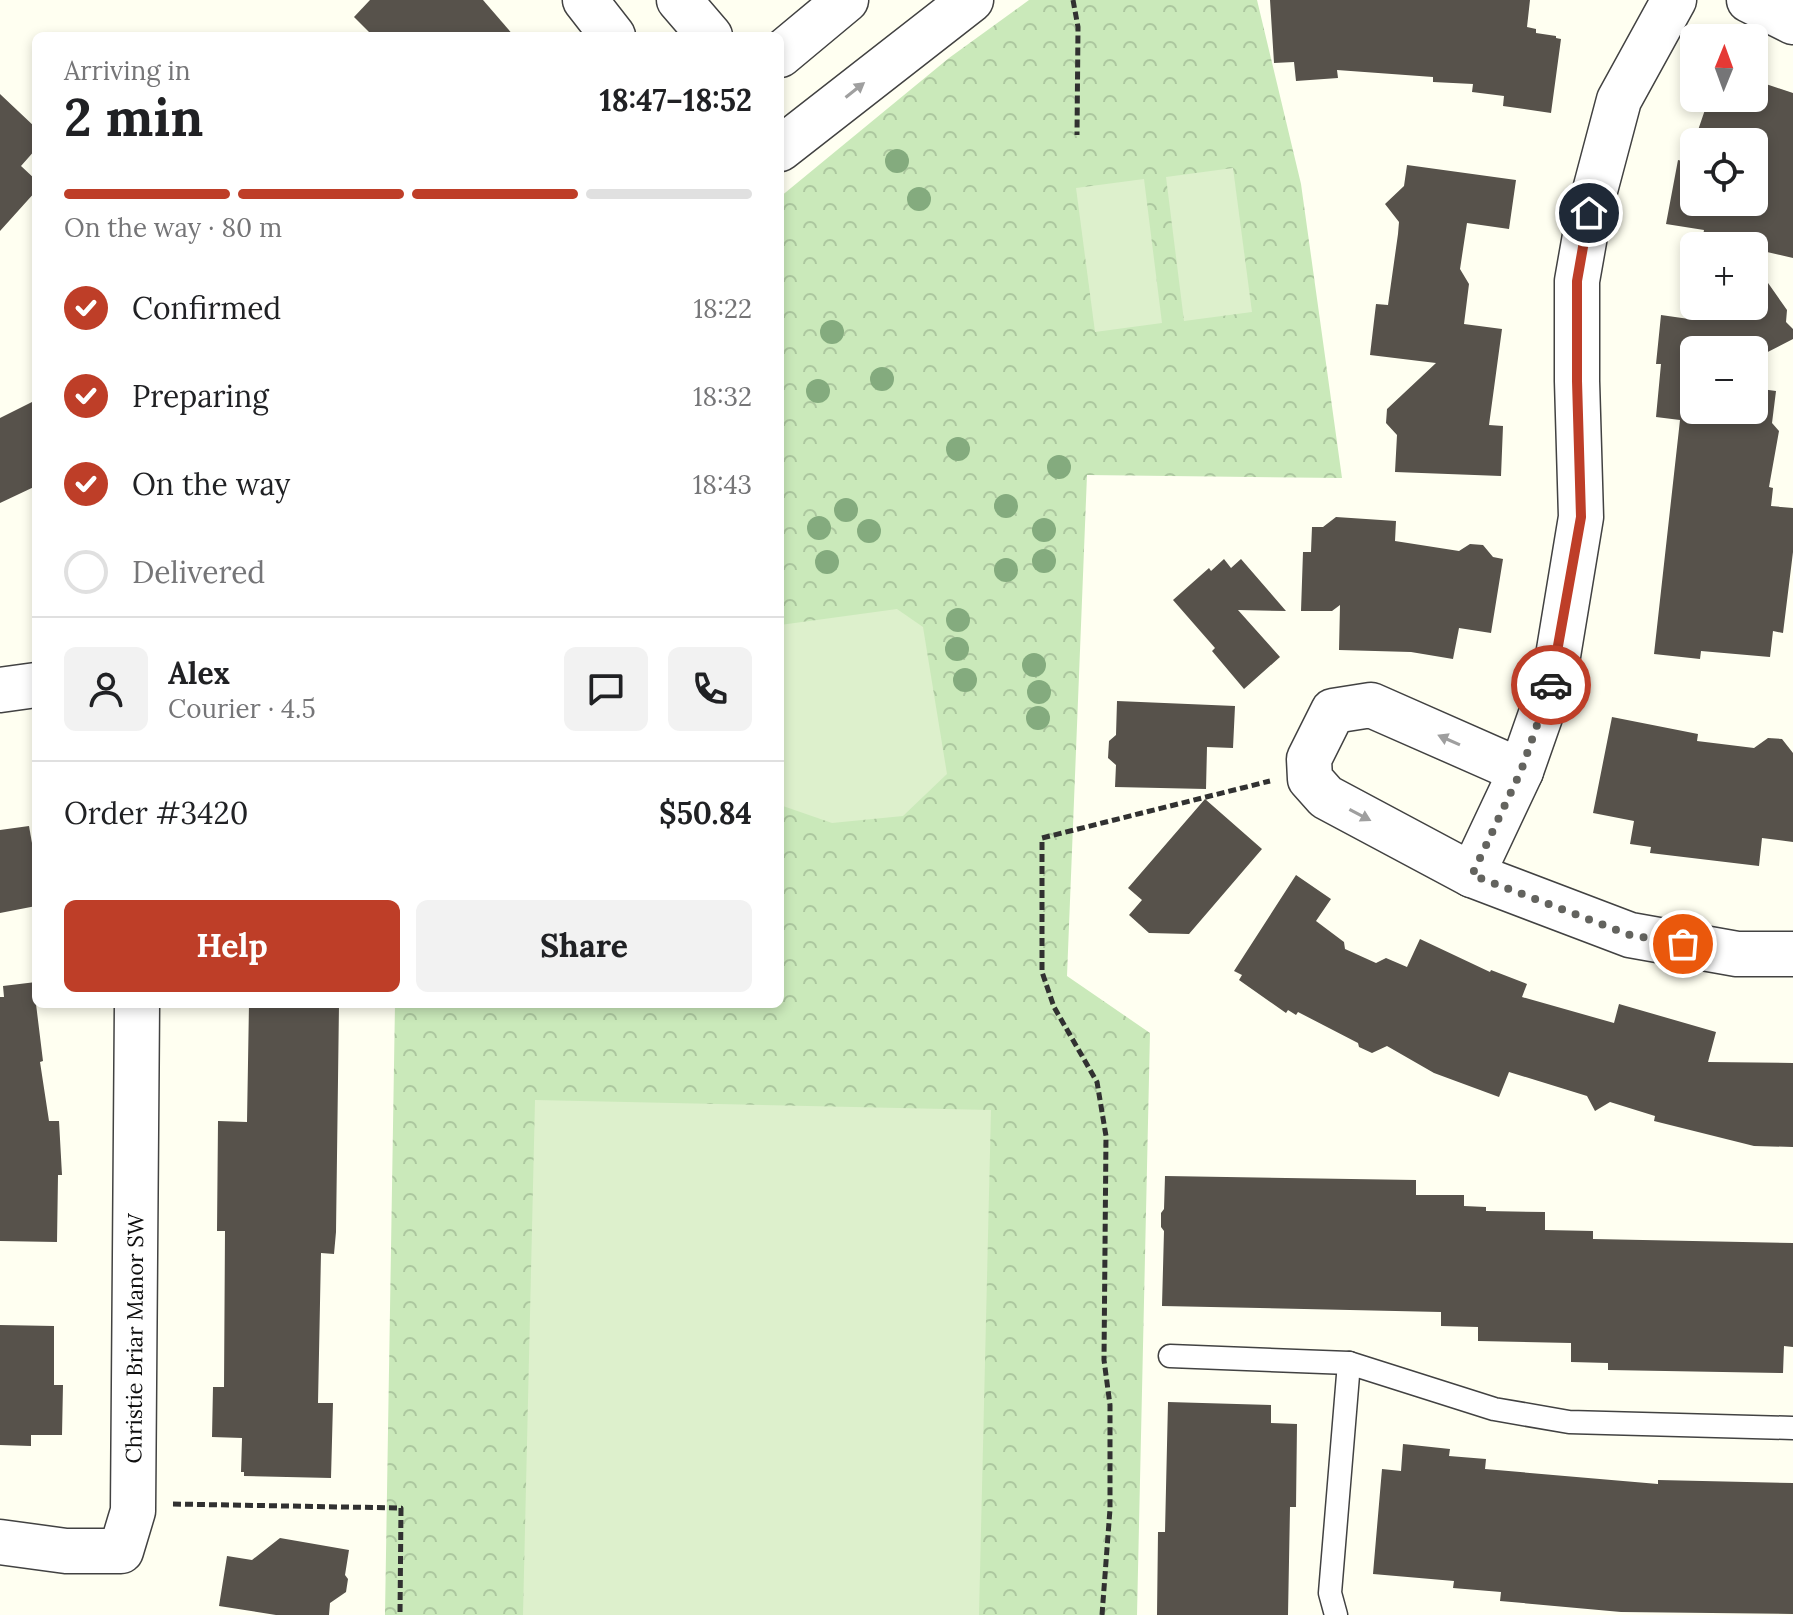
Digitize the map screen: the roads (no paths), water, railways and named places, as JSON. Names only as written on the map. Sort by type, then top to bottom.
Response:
[{"type":"street","points":[[585,0],[610,32]]},
{"type":"street","points":[[679,0],[707,32]]},
{"type":"street","points":[[784,52],[846,0]]},
{"type":"street","points":[[785,135],[971,0]]},
{"type":"street","points":[[1472,875],[1521,771],[1555,674],[1581,517],[1577,281],[1589,213],[1619,100],[1674,0]]},
{"type":"street","points":[[1749,0],[1793,22]]},
{"type":"street","points":[[0,690],[32,686]]},
{"type":"street","points":[[1521,771],[1371,705],[1333,711],[1309,759],[1310,779],[1326,797],[1472,875],[1630,935],[1737,954],[1793,954]]},
{"type":"street","name":"Christie Briar Manor SW","points":[[0,1542],[66,1551],[121,1551],[133,1511],[137,1008]]},
{"type":"lane","points":[[1170,1356],[1349,1363],[1494,1409],[1569,1422],[1793,1428]]},
{"type":"lane","points":[[1336,1615],[1330,1593],[1349,1363]]}]
